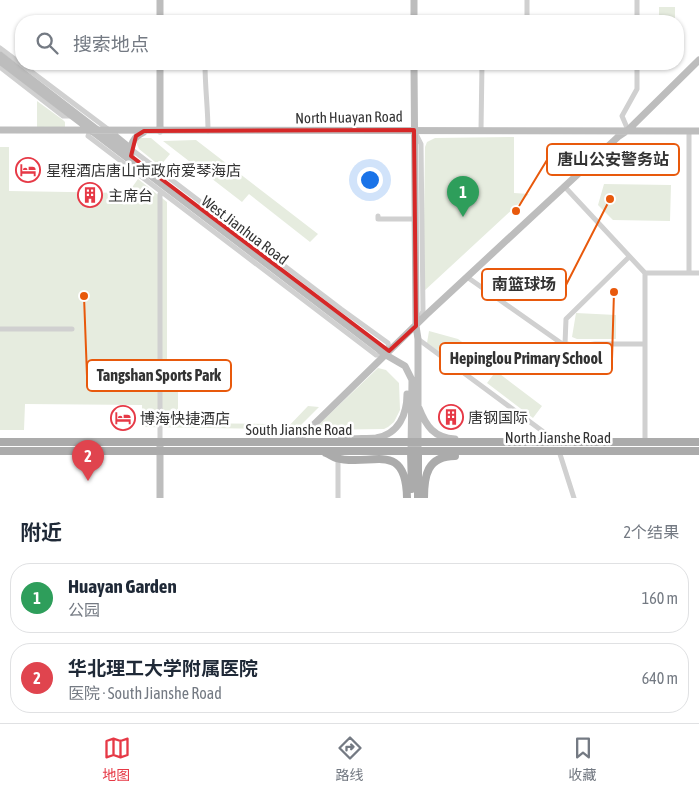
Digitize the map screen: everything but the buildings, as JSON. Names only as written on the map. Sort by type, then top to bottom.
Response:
[{"type":"main road","name":"South Jianshe Road","points":[[0,442],[415,442]]},
{"type":"main road","name":"North Jianshe Road","points":[[415,442],[699,442]]},
{"type":"main road","points":[[424,498],[426,474],[432,465],[446,456],[486,455],[513,450]]},
{"type":"main road","name":"South Jianshe Road","points":[[0,451],[414,451]]},
{"type":"main road","name":"North Jianshe Road","points":[[414,451],[699,451]]},
{"type":"main road","points":[[412,498],[414,451]]},
{"type":"main road","points":[[414,451],[418,498]]},
{"type":"main road","points":[[324,452],[338,458],[385,459],[393,462],[405,477],[407,498]]},
{"type":"street","points":[[160,0],[160,15]]},
{"type":"street","points":[[414,0],[414,15]]},
{"type":"street","points":[[527,0],[527,15]]},
{"type":"street","points":[[637,0],[637,15]]},
{"type":"street","points":[[0,48],[15,59]]},
{"type":"street","name":"West Jianhua Road","points":[[0,54],[15,66]]},
{"type":"street","points":[[296,442],[389,355],[397,343],[564,186],[628,130],[699,60]]},
{"type":"street","name":"West Jianhua Road","points":[[0,61],[405,366]]},
{"type":"street","points":[[0,67],[63,116],[72,116]]},
{"type":"street","name":"West Jianhua Road","points":[[21,70],[98,130],[131,152],[389,355]]},
{"type":"street","points":[[29,70],[109,131],[131,152]]},
{"type":"street","points":[[160,70],[160,131]]},
{"type":"street","points":[[205,70],[208,131]]},
{"type":"street","points":[[414,70],[416,326],[418,339],[418,406],[414,451]]},
{"type":"street","points":[[481,130],[482,70]]},
{"type":"street","points":[[628,130],[622,116],[637,89],[637,70]]},
{"type":"street","name":"North Huayan Road","points":[[0,130],[699,131]]},
{"type":"street","points":[[414,130],[422,144],[423,311],[416,326]]},
{"type":"street","points":[[131,152],[132,142],[136,136],[144,131]]},
{"type":"street","points":[[689,131],[689,273]]},
{"type":"street","points":[[564,186],[645,273],[699,273]]},
{"type":"street","points":[[160,194],[160,498]]},
{"type":"street","points":[[378,216],[378,219],[415,218]]},
{"type":"street","points":[[565,344],[566,319],[629,257]]},
{"type":"street","points":[[645,273],[645,442]]},
{"type":"street","points":[[467,277],[565,344],[578,346],[645,344]]},
{"type":"street","points":[[0,329],[72,329]]},
{"type":"street","points":[[408,333],[545,433],[552,442]]},
{"type":"street","points":[[405,366],[412,380],[415,442]]},
{"type":"street","points":[[326,442],[350,438],[376,438],[389,433],[396,427],[405,414],[407,402],[408,381],[405,366]]},
{"type":"street","points":[[418,406],[425,423],[439,436],[508,442]]},
{"type":"street","points":[[559,451],[574,498]]},
{"type":"street","points":[[338,458],[338,498]]},
{"type":"highlighted area","points":[[414,130],[416,326],[389,351],[131,156],[136,136],[144,131]]},
{"type":"shaded area","points":[[659,7],[675,7],[675,15],[659,15]]},
{"type":"shaded area","points":[[37,101],[63,120],[65,127],[37,127]]},
{"type":"shaded area","points":[[514,137],[514,193],[529,194],[423,292],[425,147],[427,142],[435,138]]},
{"type":"shaded area","points":[[139,138],[151,138],[170,154],[160,166],[139,149],[136,142]]},
{"type":"shaded area","points":[[196,140],[318,234],[310,242],[249,194],[242,202],[163,141]]},
{"type":"shaded area","points":[[0,147],[9,147],[9,191],[128,193],[138,179],[167,202],[167,390],[178,391],[178,423],[269,424],[269,429],[142,427],[142,405],[25,404],[24,430],[0,430]]},
{"type":"shaded area","points":[[604,184],[671,185],[670,221],[613,220],[598,205]]},
{"type":"shaded area","points":[[576,313],[616,315],[616,339],[577,339],[572,337]]},
{"type":"shaded area","points":[[429,331],[458,339],[494,365],[489,373],[459,350],[450,360],[427,343]]},
{"type":"shaded area","points":[[378,368],[386,370],[399,383],[400,410],[394,422],[384,429],[316,430],[315,428]]},
{"type":"shaded area","points":[[496,371],[542,406],[533,418],[487,383]]},
{"type":"shaded area","points":[[308,406],[319,407],[297,429],[286,429]]},
{"type":"place","name":"星程酒店唐山市政府爱琴海店","points":[[28,170]]},
{"type":"place","name":"主席台","points":[[90,195]]},
{"type":"place","name":"南篮球场","points":[[610,199]]},
{"type":"place","name":"唐山公安警务站","points":[[516,211]]},
{"type":"place","name":"Huayan Garden","points":[[463,217]]},
{"type":"place","name":"Hepinglou Primary School","points":[[614,292]]},
{"type":"place","name":"Tangshan Sports Park","points":[[84,296]]},
{"type":"place","name":"唐钢国际","points":[[451,417]]},
{"type":"place","name":"博海快捷酒店","points":[[123,418]]},
{"type":"place","name":"华北理工大学附属医院","points":[[88,481]]}]
